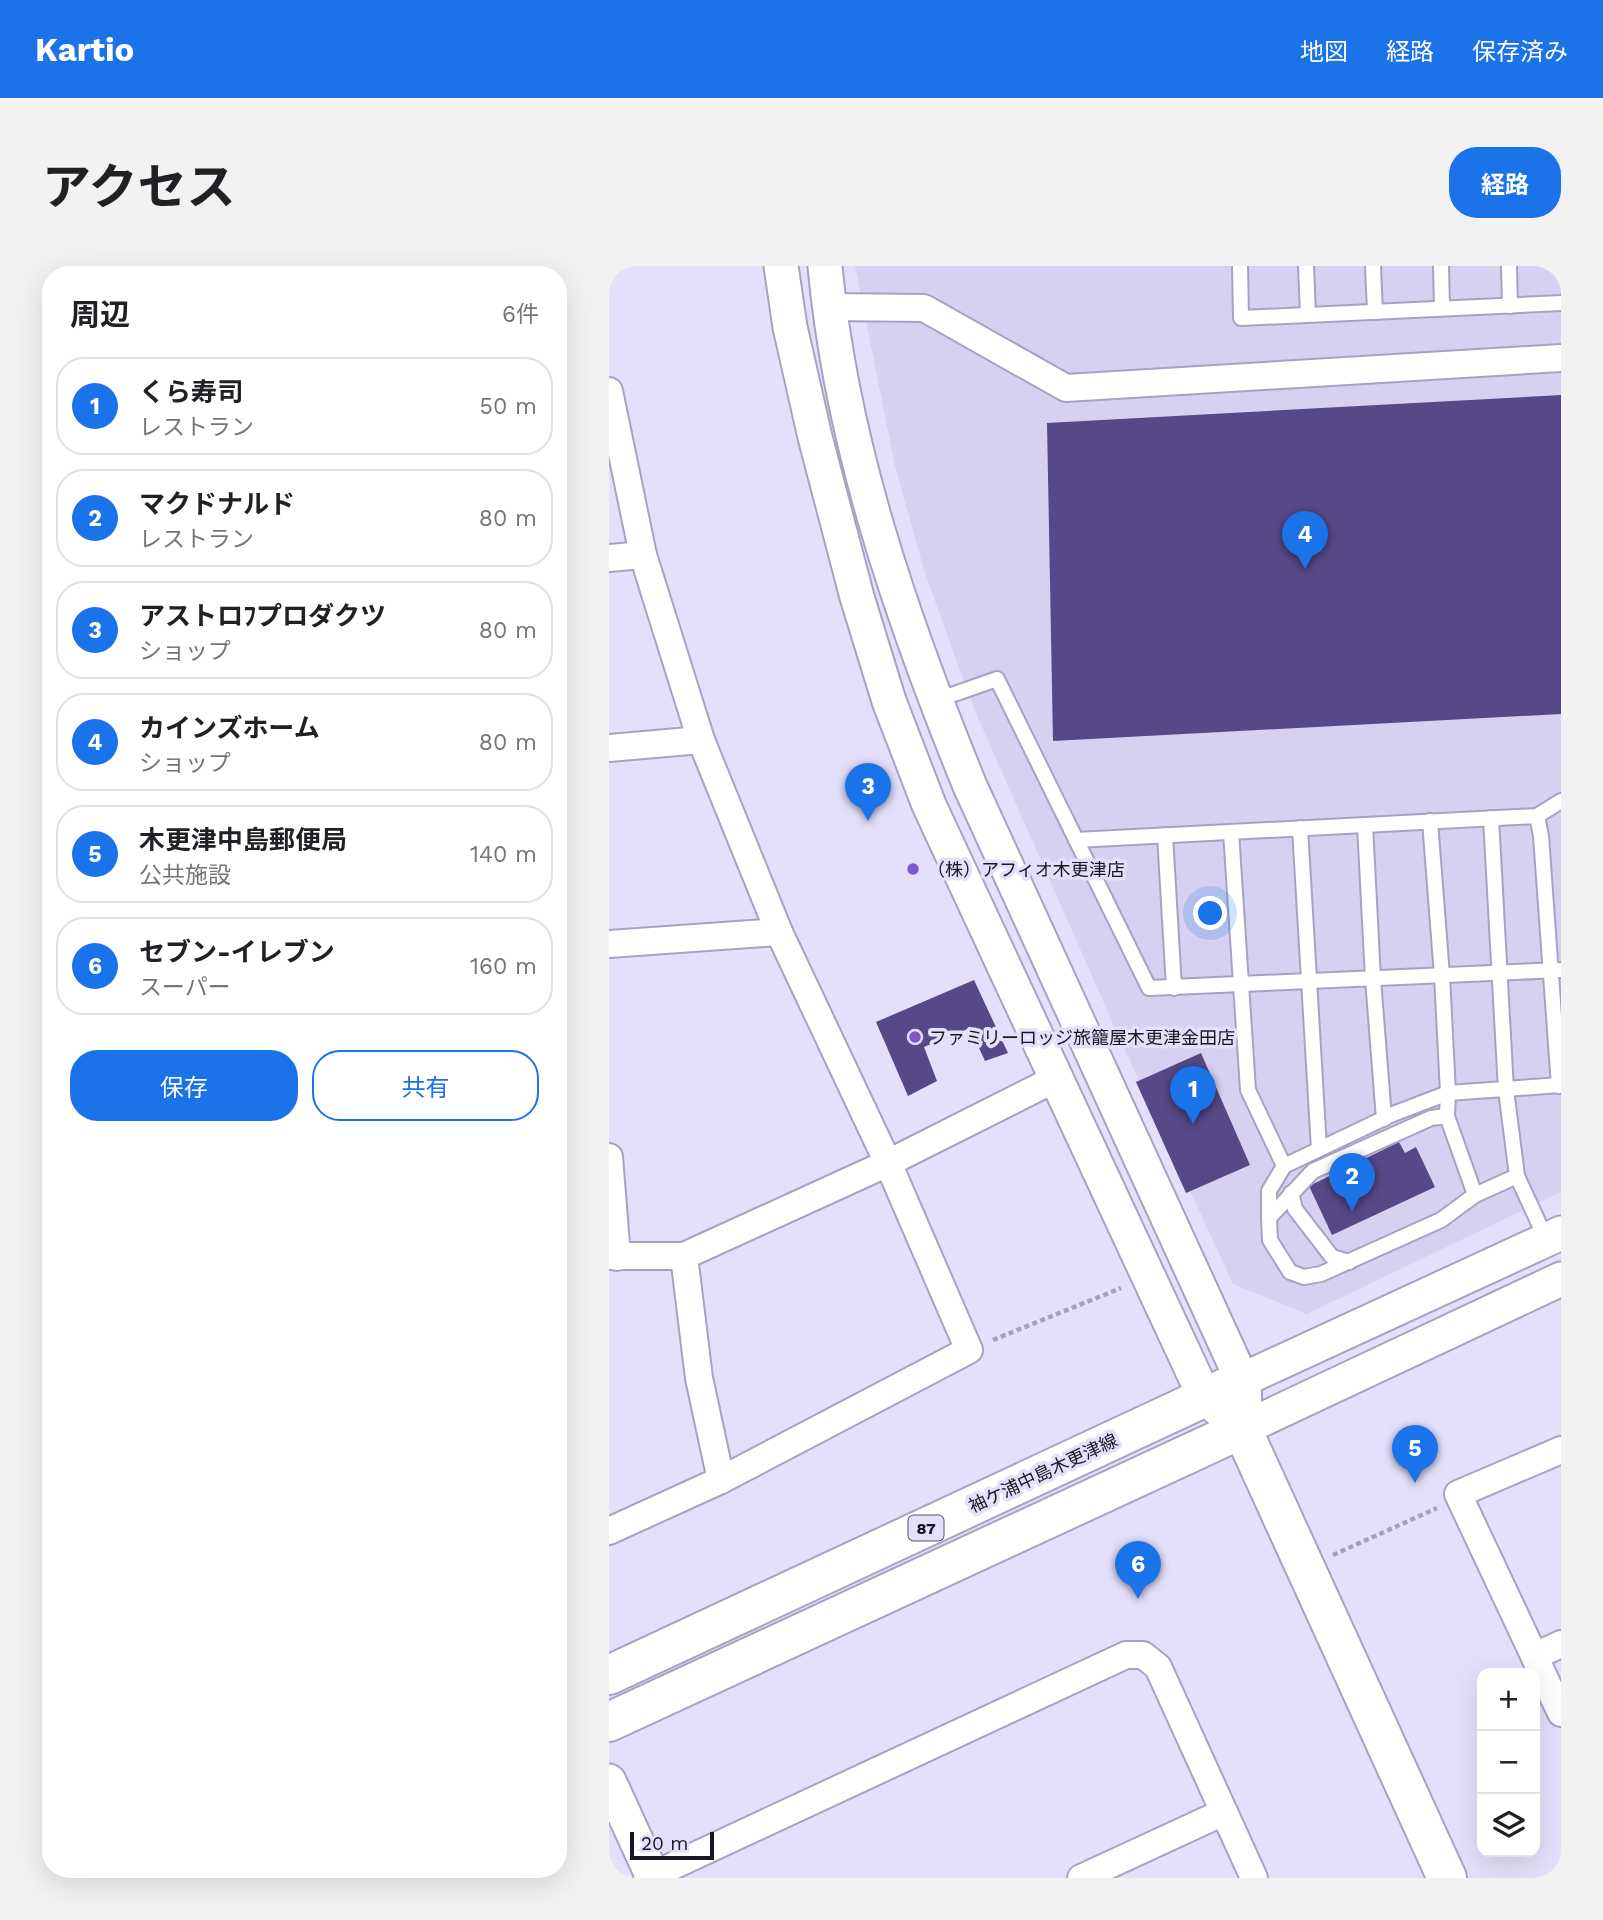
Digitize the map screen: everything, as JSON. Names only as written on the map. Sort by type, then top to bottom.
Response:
[{"type":"main road","name":"袖ケ浦中島木更津線","points":[[609,1675],[1242,1380]]},
{"type":"main road","points":[[1242,1380],[1243,1429],[1447,1878]]},
{"type":"main road","name":"87","points":[[609,1722],[1243,1429]]},
{"type":"street","points":[[781,266],[790,327],[815,437],[857,597],[889,701],[929,805],[1205,1398],[1243,1429],[1561,1279]]},
{"type":"street","points":[[825,266],[829,306],[846,403],[888,565],[936,701],[970,786],[1242,1380],[1553,1236]]},
{"type":"street","points":[[829,306],[924,308],[1066,388],[1561,358]]},
{"type":"street","points":[[609,391],[643,555],[701,740],[779,932],[888,1163],[969,1350],[721,1480],[609,1531]]},
{"type":"street","points":[[609,558],[643,555]]},
{"type":"street","points":[[609,748],[701,740]]},
{"type":"street","points":[[609,944],[779,932]]},
{"type":"street","points":[[609,1157],[613,1256],[684,1256],[888,1163],[1057,1078]]},
{"type":"street","points":[[684,1256],[699,1378],[721,1480]]},
{"type":"street","points":[[1561,1450],[1458,1494],[1561,1713]]},
{"type":"street","points":[[1535,1656],[1561,1644]]},
{"type":"street","points":[[609,1781],[649,1877],[1126,1655],[1143,1655],[1159,1667],[1254,1878]]},
{"type":"street","points":[[1081,1878],[1224,1812]]},
{"type":"lane","points":[[1240,266],[1241,318],[1561,303]]},
{"type":"lane","points":[[1306,266],[1308,314]]},
{"type":"lane","points":[[1373,266],[1374,312]]},
{"type":"lane","points":[[1441,266],[1443,308]]},
{"type":"lane","points":[[1509,266],[1510,306]]},
{"type":"lane","points":[[936,701],[997,679],[1149,989],[1557,971]]},
{"type":"lane","points":[[1076,840],[1537,816],[1561,801]]},
{"type":"lane","points":[[1517,1177],[1475,1195],[1441,1220],[1321,1275],[1304,1277],[1290,1272],[1270,1240],[1269,1191],[1284,1166],[1384,1119],[1448,1093],[1560,1085],[1557,971],[1537,816]]},
{"type":"lane","points":[[1491,818],[1506,1090],[1517,1177],[1553,1236]]},
{"type":"lane","points":[[1430,821],[1442,976],[1447,1116],[1475,1195]]},
{"type":"lane","points":[[1365,825],[1384,1119]]},
{"type":"lane","points":[[1300,828],[1319,1149]]},
{"type":"lane","points":[[1231,832],[1248,1090],[1284,1166]]},
{"type":"lane","points":[[1165,835],[1174,988]]},
{"type":"lane","points":[[1269,1218],[1313,1171],[1431,1118],[1447,1116]]},
{"type":"lane","points":[[1291,1193],[1295,1209],[1332,1257],[1349,1262]]},
{"type":"path","points":[[969,1350],[1149,1277]]},
{"type":"path","points":[[1306,1568],[1460,1498]]},
{"type":"shaded area","points":[[855,266],[1561,266],[1561,1192],[1307,1314],[1233,1284],[1119,1037],[978,718],[959,668],[924,570],[895,466]]},
{"type":"building","points":[[1561,395],[1561,714],[1053,741],[1047,423]]},
{"type":"building","name":"ファミリーロッジ旅籠屋木更津金田店","points":[[974,980],[1008,1053],[985,1061],[970,1028],[924,1047],[937,1081],[908,1096],[876,1022]]},
{"type":"building","points":[[1201,1053],[1250,1165],[1186,1193],[1136,1082]]},
{"type":"building","points":[[1399,1142],[1405,1153],[1416,1147],[1435,1187],[1332,1235],[1309,1186]]},
{"type":"place","name":"カインズホーム","points":[[1305,569]]},
{"type":"place","name":"アストロﾌプロダクツ","points":[[868,821]]},
{"type":"place","name":"（株）アフィオ木更津店","points":[[913,869]]},
{"type":"place","name":"ファミリーロッジ旅籠屋木更津金田店","points":[[915,1037]]},
{"type":"place","name":"くら寿司","points":[[1193,1124]]},
{"type":"place","name":"マクドナルド","points":[[1352,1211]]},
{"type":"place","name":"木更津中島郵便局","points":[[1415,1483]]},
{"type":"place","name":"セブン-イレブン","points":[[1138,1599]]}]
